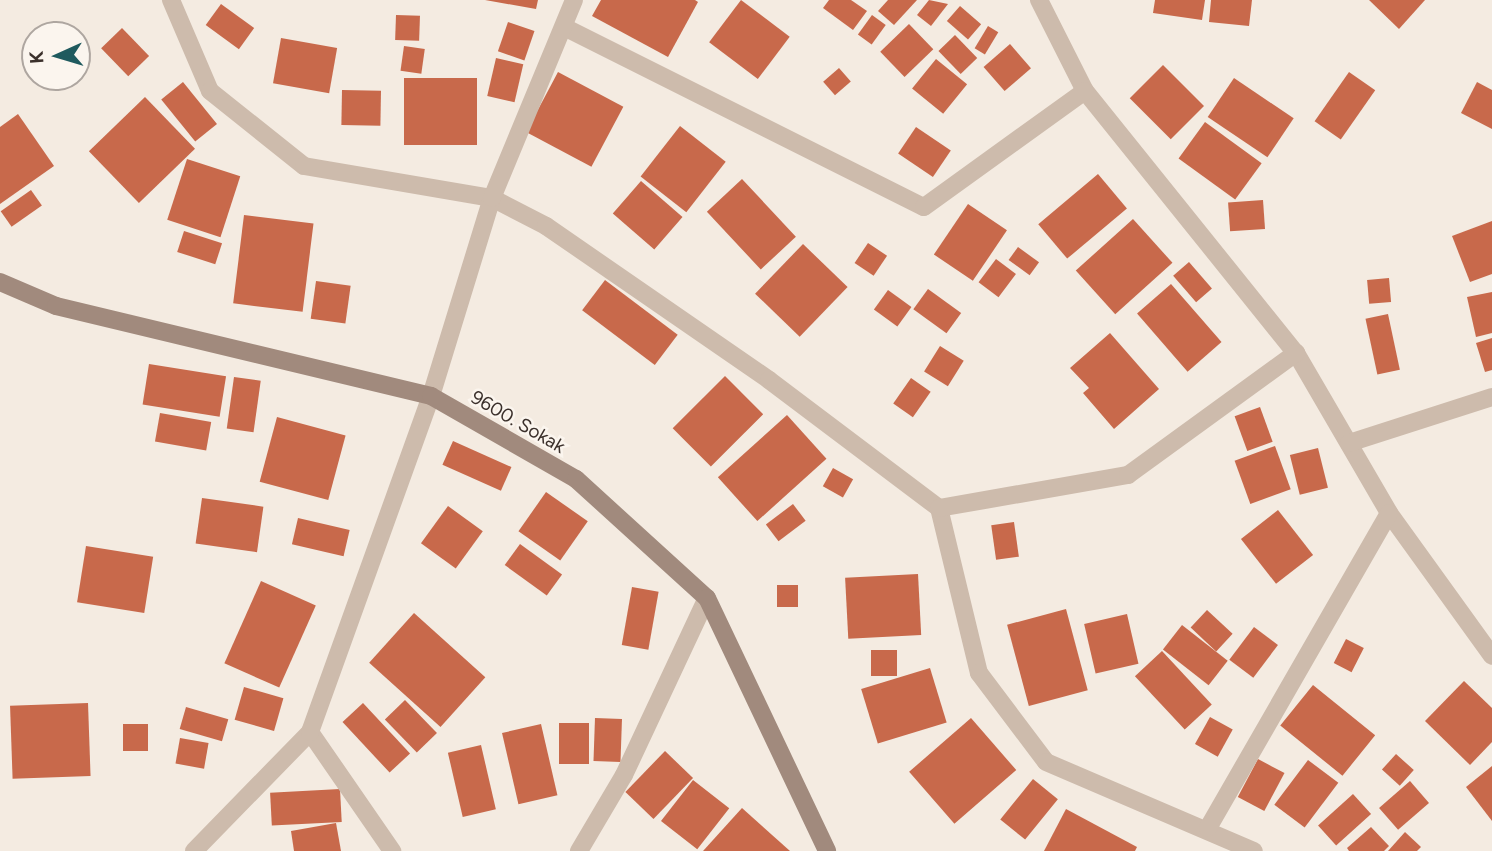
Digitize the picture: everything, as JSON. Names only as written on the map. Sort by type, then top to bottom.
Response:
[{"type":"street","points":[[171,0],[211,91],[304,166],[492,198],[546,226],[769,380],[939,508],[979,673],[1046,762],[1208,828],[1254,851]]},
{"type":"street","points":[[194,851],[310,732],[431,396],[492,198],[574,0]]},
{"type":"street","points":[[1039,0],[1085,91],[1296,353],[1389,513],[1492,656]]},
{"type":"street","points":[[564,27],[924,207],[1085,91]]},
{"type":"street","name":"9600. Sokak","points":[[0,282],[56,306],[431,396],[576,479],[707,598],[827,851]]},
{"type":"street","points":[[939,508],[1128,475],[1296,353]]},
{"type":"street","points":[[1349,443],[1492,397]]},
{"type":"street","points":[[1208,828],[1389,513]]},
{"type":"street","points":[[579,851],[624,775],[707,598]]},
{"type":"street","points":[[310,732],[392,851]]},
{"type":"building","points":[[485,0],[538,0],[536,9]]},
{"type":"building","points":[[601,0],[698,2],[668,57],[592,16]]},
{"type":"building","points":[[741,0],[790,37],[758,79],[709,42]]},
{"type":"building","points":[[829,0],[851,0],[867,11],[853,30],[823,8]]},
{"type":"building","points":[[888,0],[917,0],[894,25],[878,11]]},
{"type":"building","points":[[929,0],[948,4],[931,26],[917,15]]},
{"type":"building","points":[[1155,0],[1205,0],[1202,20],[1153,13]]},
{"type":"building","points":[[1211,0],[1252,0],[1249,26],[1209,22]]},
{"type":"building","points":[[1369,0],[1425,0],[1399,29]]},
{"type":"building","points":[[221,4],[254,28],[239,49],[206,25]]},
{"type":"building","points":[[960,6],[981,24],[968,39],[947,21]]},
{"type":"building","points":[[396,15],[420,16],[419,41],[395,40]]},
{"type":"building","points":[[872,15],[886,25],[872,44],[858,34]]},
{"type":"building","points":[[508,22],[534,31],[524,60],[498,51]]},
{"type":"building","points":[[909,24],[933,49],[905,77],[880,52]]},
{"type":"building","points":[[988,26],[998,32],[985,54],[975,48]]},
{"type":"building","points":[[122,28],[149,56],[128,76],[101,48]]},
{"type":"building","points":[[955,35],[977,58],[961,74],[938,51]]},
{"type":"building","points":[[281,38],[337,48],[329,93],[273,83]]},
{"type":"building","points":[[1010,44],[1031,68],[1005,91],[984,67]]},
{"type":"building","points":[[404,46],[425,49],[421,74],[401,71]]},
{"type":"building","points":[[496,58],[523,64],[515,102],[487,96]]},
{"type":"building","points":[[936,59],[967,84],[943,114],[912,89]]},
{"type":"building","points":[[1163,65],[1204,106],[1171,139],[1130,98]]},
{"type":"building","points":[[839,68],[851,82],[835,95],[823,82]]},
{"type":"building","points":[[558,72],[623,107],[591,167],[526,132]]},
{"type":"building","points":[[1349,72],[1375,90],[1341,140],[1315,121]]},
{"type":"building","points":[[404,78],[477,78],[477,145],[404,145]]},
{"type":"building","points":[[1234,78],[1294,118],[1267,157],[1208,117]]},
{"type":"building","points":[[183,82],[217,124],[195,142],[161,100]]},
{"type":"building","points":[[1477,82],[1492,90],[1492,129],[1461,113]]},
{"type":"building","points":[[342,90],[381,91],[380,126],[341,125]]},
{"type":"building","points":[[145,97],[195,149],[139,203],[89,151]]},
{"type":"building","points":[[18,114],[54,166],[0,204],[0,127]]},
{"type":"building","points":[[1205,122],[1262,163],[1235,200],[1179,158]]},
{"type":"building","points":[[680,126],[726,162],[686,212],[641,176]]},
{"type":"building","points":[[916,127],[951,150],[933,177],[898,154]]},
{"type":"building","points":[[187,159],[240,176],[220,237],[167,220]]},
{"type":"building","points":[[1098,174],[1127,208],[1067,259],[1038,224]]},
{"type":"building","points":[[742,179],[796,237],[761,270],[707,212]]},
{"type":"building","points":[[641,181],[683,217],[654,250],[613,213]]},
{"type":"building","points":[[31,190],[42,206],[12,227],[1,211]]},
{"type":"building","points":[[1263,200],[1265,229],[1230,231],[1228,202]]},
{"type":"building","points":[[968,204],[1007,230],[973,281],[934,255]]},
{"type":"building","points":[[244,215],[313,224],[303,312],[233,303]]},
{"type":"building","points":[[1133,219],[1172,263],[1115,314],[1076,271]]},
{"type":"building","points":[[1492,221],[1492,274],[1470,282],[1452,236]]},
{"type":"building","points":[[184,231],[222,243],[215,264],[177,252]]},
{"type":"building","points":[[868,243],[887,256],[874,276],[855,263]]},
{"type":"building","points":[[803,244],[848,287],[800,337],[755,294]]},
{"type":"building","points":[[1018,247],[1039,262],[1030,275],[1009,260]]},
{"type":"building","points":[[996,259],[1016,274],[999,297],[979,282]]},
{"type":"building","points":[[1189,262],[1212,288],[1196,302],[1173,276]]},
{"type":"building","points":[[1389,278],[1391,302],[1369,304],[1367,280]]},
{"type":"building","points":[[605,280],[678,335],[655,365],[582,310]]},
{"type":"building","points":[[316,281],[351,286],[345,324],[311,319]]},
{"type":"building","points":[[1171,284],[1222,342],[1188,372],[1137,314]]},
{"type":"building","points":[[928,289],[961,313],[946,333],[913,309]]},
{"type":"building","points":[[888,290],[911,307],[897,326],[874,309]]},
{"type":"building","points":[[1492,292],[1492,333],[1476,337],[1467,297]]},
{"type":"building","points":[[1388,314],[1400,370],[1377,375],[1366,319]]},
{"type":"building","points":[[1110,333],[1159,389],[1114,429],[1083,393],[1089,388],[1070,368]]},
{"type":"building","points":[[1492,338],[1492,370],[1485,372],[1476,343]]},
{"type":"building","points":[[940,346],[964,361],[948,386],[924,371]]},
{"type":"building","points":[[149,364],[226,376],[220,417],[143,404]]},
{"type":"building","points":[[725,376],[763,414],[711,467],[673,428]]},
{"type":"building","points":[[234,377],[261,381],[254,432],[227,428]]},
{"type":"building","points":[[911,378],[931,392],[913,417],[893,403]]},
{"type":"building","points":[[1260,407],[1273,442],[1247,451],[1235,416]]},
{"type":"building","points":[[160,413],[211,422],[206,451],[155,442]]},
{"type":"building","points":[[787,415],[826,459],[757,521],[718,477]]},
{"type":"building","points":[[277,417],[346,435],[328,500],[260,482]]},
{"type":"building","points":[[453,441],[511,467],[501,491],[442,465]]},
{"type":"building","points":[[1275,446],[1291,489],[1250,504],[1235,461]]},
{"type":"building","points":[[1318,448],[1328,488],[1300,495],[1290,455]]},
{"type":"building","points":[[833,468],[853,479],[843,498],[823,486]]},
{"type":"building","points":[[546,492],[588,521],[560,561],[518,531]]},
{"type":"building","points":[[202,498],[263,507],[257,552],[196,544]]},
{"type":"building","points":[[793,504],[806,521],[778,541],[766,524]]},
{"type":"building","points":[[448,506],[483,531],[456,568],[421,543]]},
{"type":"building","points":[[1278,510],[1313,555],[1276,584],[1241,539]]},
{"type":"building","points":[[298,518],[350,530],[344,556],[292,544]]},
{"type":"building","points":[[1014,522],[1019,557],[996,560],[991,525]]},
{"type":"building","points":[[520,544],[562,575],[547,596],[505,565]]},
{"type":"building","points":[[86,546],[153,557],[144,613],[77,602]]},
{"type":"building","points":[[918,574],[921,635],[848,639],[845,578]]},
{"type":"building","points":[[261,581],[316,605],[279,688],[224,663]]},
{"type":"building","points":[[777,585],[798,585],[798,607],[777,607]]},
{"type":"building","points":[[632,587],[659,592],[648,650],[622,645]]},
{"type":"building","points":[[1066,609],[1088,690],[1029,706],[1007,625]]},
{"type":"building","points":[[1207,610],[1233,634],[1216,651],[1191,628]]},
{"type":"building","points":[[414,613],[485,677],[441,727],[369,663]]},
{"type":"building","points":[[1127,614],[1138,664],[1096,674],[1084,624]]},
{"type":"building","points":[[1182,625],[1228,661],[1209,685],[1163,649]]},
{"type":"building","points":[[1254,627],[1278,645],[1253,678],[1229,660]]},
{"type":"building","points":[[1346,639],[1364,648],[1352,672],[1334,663]]},
{"type":"building","points":[[871,650],[897,650],[897,676],[871,676]]},
{"type":"building","points":[[1162,651],[1212,704],[1185,730],[1135,676]]},
{"type":"building","points":[[930,668],[947,723],[878,744],[861,689]]},
{"type":"building","points":[[1464,681],[1492,708],[1492,742],[1470,765],[1425,721]]},
{"type":"building","points":[[1313,685],[1375,735],[1342,776],[1280,725]]},
{"type":"building","points":[[244,687],[283,698],[274,731],[235,720]]},
{"type":"building","points":[[405,700],[437,733],[417,753],[385,719]]},
{"type":"building","points":[[88,703],[91,776],[13,779],[10,706]]},
{"type":"building","points":[[363,703],[410,753],[390,773],[343,722]]},
{"type":"building","points":[[186,707],[228,719],[222,741],[180,729]]},
{"type":"building","points":[[1210,717],[1233,730],[1218,757],[1195,744]]},
{"type":"building","points":[[595,718],[622,719],[620,762],[593,761]]},
{"type":"building","points":[[971,718],[1016,770],[954,824],[909,772]]},
{"type":"building","points":[[559,723],[589,723],[589,764],[559,764]]},
{"type":"building","points":[[123,724],[148,724],[148,751],[123,751]]},
{"type":"building","points":[[541,724],[557,795],[518,804],[502,733]]},
{"type":"building","points":[[180,738],[209,743],[204,769],[175,764]]},
{"type":"building","points":[[481,745],[496,809],[463,817],[448,753]]},
{"type":"building","points":[[665,751],[693,778],[653,819],[625,792]]},
{"type":"building","points":[[1396,754],[1414,770],[1400,786],[1382,770]]},
{"type":"building","points":[[1258,759],[1284,773],[1264,811],[1238,797]]},
{"type":"building","points":[[1308,760],[1338,783],[1305,828],[1274,805]]},
{"type":"building","points":[[1492,766],[1492,821],[1466,787]]},
{"type":"building","points":[[1033,779],[1058,799],[1025,840],[1000,819]]},
{"type":"building","points":[[693,780],[729,808],[697,849],[661,821]]},
{"type":"building","points":[[1410,781],[1429,803],[1398,830],[1379,808]]},
{"type":"building","points":[[340,789],[342,822],[272,826],[270,793]]},
{"type":"building","points":[[1353,794],[1371,814],[1336,846],[1318,825]]},
{"type":"building","points":[[742,808],[790,851],[703,851]]},
{"type":"building","points":[[1066,809],[1137,847],[1135,851],[1044,851]]},
{"type":"building","points":[[336,823],[341,851],[294,851],[291,831]]},
{"type":"building","points":[[1371,827],[1389,846],[1384,851],[1349,851],[1347,848]]},
{"type":"building","points":[[1405,832],[1421,847],[1417,851],[1388,851]]}]
